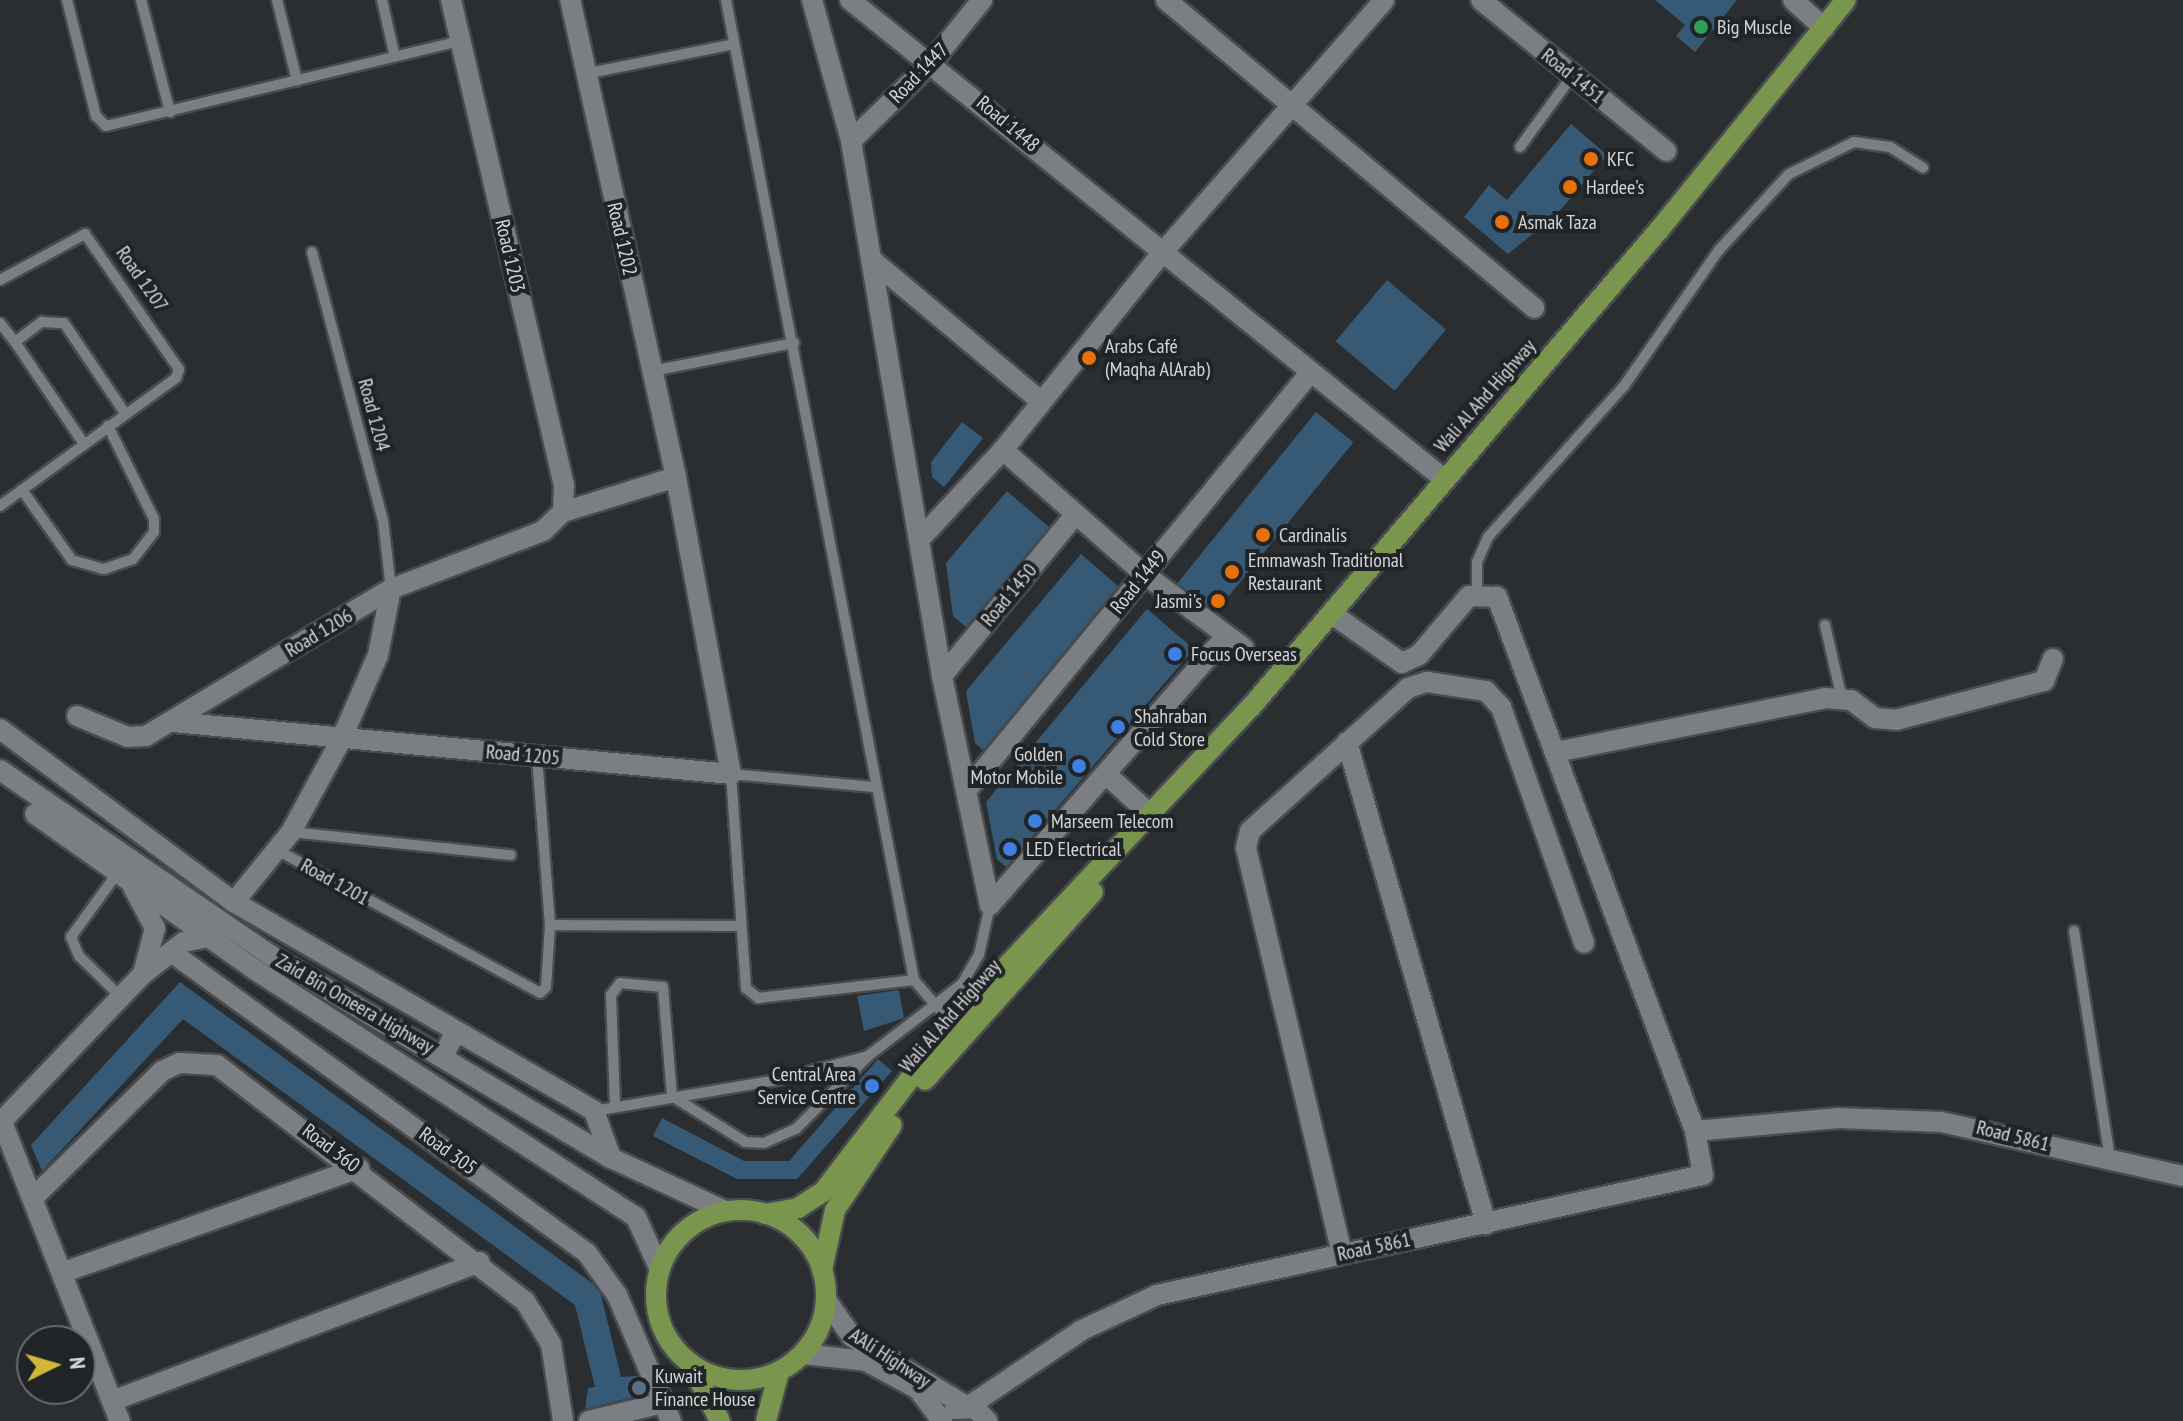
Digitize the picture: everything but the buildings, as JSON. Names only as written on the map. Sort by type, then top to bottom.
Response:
[{"type":"main road","name":"Wali Al Ahd Highway","points":[[822,1270],[828,1229],[844,1191],[914,1094],[1126,855],[1152,816],[1332,614],[1846,0]]},
{"type":"main road","name":"Wali Al Ahd Highway","points":[[765,1214],[798,1208],[823,1192],[952,1024],[1119,843],[1152,816]]},
{"type":"main road","points":[[690,1363],[733,1380],[779,1372],[803,1354],[819,1329],[826,1300],[822,1270],[796,1230],[765,1214],[725,1211],[685,1232],[660,1270],[660,1322],[690,1363],[720,1421]]},
{"type":"main road","points":[[766,1421],[779,1372]]},
{"type":"street","name":"Road 1203","points":[[451,0],[564,484],[563,512]]},
{"type":"street","name":"Road 1202","points":[[570,0],[676,477],[731,774]]},
{"type":"street","points":[[812,0],[851,141],[942,676],[990,905]]},
{"type":"street","name":"Road 1448","points":[[850,0],[932,62],[1310,373],[1444,479]]},
{"type":"street","name":"Road 1447","points":[[851,141],[932,62],[982,0]]},
{"type":"street","points":[[1166,0],[1534,308]]},
{"type":"street","points":[[919,540],[1003,450],[1039,400],[1163,252],[1294,107],[1384,0]]},
{"type":"street","name":"Road 1451","points":[[1481,0],[1666,151]]},
{"type":"street","points":[[1794,1],[1824,28]]},
{"type":"street","points":[[873,261],[1039,400]]},
{"type":"street","name":"Road 1449","points":[[966,791],[1310,373]]},
{"type":"street","points":[[1003,450],[1144,574],[1244,648]]},
{"type":"street","name":"Road 1206","points":[[77,716],[137,738],[173,722],[391,589],[543,531],[563,512],[676,477]]},
{"type":"street","name":"Road 1450","points":[[942,676],[1076,514]]},
{"type":"street","name":"Road 1201","points":[[277,850],[291,832],[341,740],[378,655],[391,589]]},
{"type":"street","points":[[1332,614],[1402,663],[1419,655],[1483,593]]},
{"type":"street","name":"Road 5861","points":[[944,1421],[1019,1377],[1082,1330],[1131,1304],[1342,1254],[1693,1182],[1704,1169],[1695,1131],[1502,605],[1483,593]]},
{"type":"street","points":[[990,905],[1108,776],[1226,636]]},
{"type":"street","points":[[1556,752],[1842,699],[1875,718],[1896,720],[2044,681],[2053,659]]},
{"type":"street","points":[[1342,1254],[1246,848],[1250,831],[1408,688],[1427,682],[1486,691],[1501,707],[1584,943]]},
{"type":"street","name":"Road 1205","points":[[173,722],[731,774]]},
{"type":"street","points":[[0,729],[234,902],[594,1111],[611,1158]]},
{"type":"street","points":[[1347,742],[1486,1224]]},
{"type":"street","name":"Zaid Bin Omeera Highway","points":[[0,770],[171,892],[611,1158],[725,1211]]},
{"type":"street","points":[[1108,776],[1152,816]]},
{"type":"street","name":"Zaid Bin Omeera Highway","points":[[0,787],[133,887],[636,1217],[660,1270]]},
{"type":"street","points":[[234,902],[277,850]]},
{"type":"street","points":[[133,887],[156,936],[143,974]]},
{"type":"street","points":[[120,1421],[36,1195],[1,1122],[143,974],[171,952],[208,937]]},
{"type":"street","name":"Road 305","points":[[171,952],[587,1253],[617,1295],[667,1412],[589,1421]]},
{"type":"street","points":[[443,1056],[456,1032]]},
{"type":"street","name":"Road 360","points":[[36,1195],[162,1071],[198,1061],[233,1075],[480,1262],[540,1321],[558,1367],[563,1421]]},
{"type":"street","name":"Road 5861","points":[[1695,1131],[1898,1118],[1981,1127],[2110,1161],[2183,1176]]},
{"type":"street","points":[[64,1272],[359,1168]]},
{"type":"street","points":[[112,1401],[480,1262]]},
{"type":"street","name":"A'Ali Highway","points":[[826,1300],[852,1337],[911,1378],[944,1421]]},
{"type":"street","name":"A'Ali Highway","points":[[803,1354],[841,1354],[911,1378],[967,1406],[988,1421]]},
{"type":"street","name":"Road 5861","points":[[988,1421],[1019,1377]]},
{"type":"lane","points":[[67,0],[100,122],[112,126],[459,41]]},
{"type":"lane","points":[[141,0],[170,112]]},
{"type":"lane","points":[[277,0],[297,81]]},
{"type":"lane","points":[[382,0],[395,57]]},
{"type":"lane","points":[[726,0],[841,576],[874,787],[914,980],[934,1010],[952,1024]]},
{"type":"lane","points":[[584,74],[734,44]]},
{"type":"lane","points":[[1520,147],[1572,76]]},
{"type":"lane","points":[[1483,593],[1477,562],[1488,537],[1624,386],[1719,250],[1789,174],[1854,142],[1890,147],[1923,168]]},
{"type":"lane","name":"Road 1207","points":[[0,280],[75,235],[92,240],[177,360],[176,378],[0,506]]},
{"type":"lane","name":"Road 1204","points":[[312,252],[383,520],[391,589]]},
{"type":"lane","points":[[15,342],[42,322],[64,323],[125,413]]},
{"type":"lane","points":[[0,323],[84,444]]},
{"type":"lane","points":[[652,371],[794,343]]},
{"type":"lane","points":[[22,490],[72,560],[104,569],[133,559],[154,532],[154,519],[108,426]]},
{"type":"lane","points":[[1825,625],[1842,699]]},
{"type":"lane","name":"Road 1201","points":[[277,850],[532,993],[546,987],[550,925],[537,756]]},
{"type":"lane","points":[[731,774],[746,988],[758,998],[914,980]]},
{"type":"lane","name":"Road 1205","points":[[731,774],[874,787]]},
{"type":"lane","points":[[291,832],[511,855]]},
{"type":"lane","points":[[116,875],[71,937],[79,956],[121,997]]},
{"type":"lane","points":[[672,1096],[745,1142],[764,1143],[796,1129],[868,1056],[934,1010],[979,955],[990,905]]},
{"type":"lane","points":[[550,925],[741,926]]},
{"type":"lane","points":[[2074,931],[2110,1161]]},
{"type":"lane","points":[[615,1105],[611,995],[620,983],[663,987],[672,1096]]},
{"type":"lane","points":[[594,1111],[615,1105],[777,1080],[868,1056]]},
{"type":"place","name":"Big Muscle","points":[[1701,27]]},
{"type":"place","name":"KFC","points":[[1591,159]]},
{"type":"place","name":"Hardee's","points":[[1570,187]]},
{"type":"place","name":"Asmak Taza","points":[[1502,222]]},
{"type":"place","name":"Arabs Café (Maqha AlArab)","points":[[1089,358]]},
{"type":"place","name":"Cardinalis","points":[[1263,535]]},
{"type":"place","name":"Emmawash Traditional Restaurant","points":[[1232,572]]},
{"type":"place","name":"Jasmi's","points":[[1218,601]]},
{"type":"place","name":"Focus Overseas","points":[[1175,654]]},
{"type":"place","name":"Shahraban Cold Store","points":[[1118,727]]},
{"type":"place","name":"Golden Motor Mobile","points":[[1079,766]]},
{"type":"place","name":"Marseem Telecom","points":[[1035,821]]},
{"type":"place","name":"LED Electrical","points":[[1010,849]]},
{"type":"place","name":"Central Area Service Centre","points":[[872,1086]]},
{"type":"place","name":"Kuwait Finance House","points":[[639,1388]]}]
